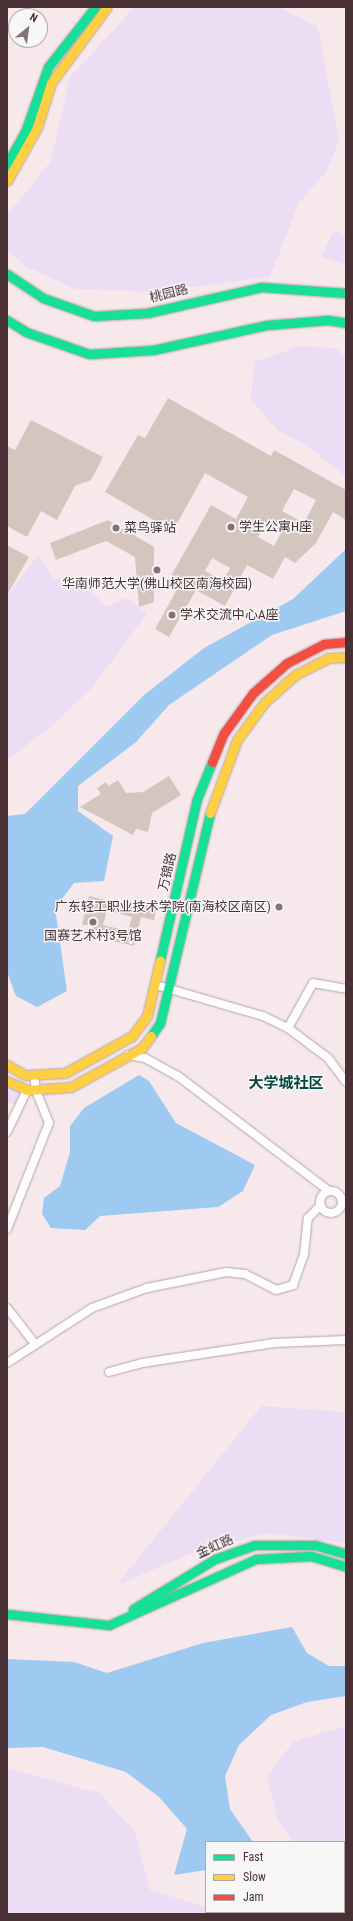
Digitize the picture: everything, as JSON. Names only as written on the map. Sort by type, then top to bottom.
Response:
[{"type":"street","points":[[7,164],[25,132],[48,67],[95,7]]},
{"type":"street","points":[[7,181],[37,128],[51,83],[64,60],[107,7]]},
{"type":"street","name":"桃园路","points":[[7,274],[43,298],[94,316],[147,313],[262,287],[346,293]]},
{"type":"street","points":[[7,320],[26,332],[89,354],[152,350],[267,325],[328,320],[346,323]]},
{"type":"street","name":"万锦路","points":[[7,1065],[34,1075],[65,1073],[132,1036],[147,1016],[156,985],[197,799],[224,733],[253,693],[286,663],[324,644],[346,642]]},
{"type":"street","points":[[7,1081],[31,1090],[71,1087],[142,1048],[160,1023],[170,988],[212,803],[237,740],[264,703],[295,675],[328,658],[346,657]]},
{"type":"street","points":[[288,1028],[313,983],[346,989]]},
{"type":"street","points":[[156,985],[263,1016],[288,1028],[328,1058],[346,1082]]},
{"type":"street","points":[[128,1055],[145,1058],[178,1076],[329,1191],[342,1198],[343,1210],[332,1214],[321,1206]]},
{"type":"street","points":[[7,1132],[31,1090],[34,1075]]},
{"type":"street","points":[[7,1229],[50,1123],[31,1090]]},
{"type":"street","points":[[7,1363],[92,1308],[147,1288],[226,1272],[245,1274],[276,1290],[293,1285],[304,1254],[308,1218],[321,1206],[321,1198],[329,1191]]},
{"type":"street","points":[[7,1308],[35,1344]]},
{"type":"street","points":[[109,1372],[142,1363],[275,1343],[346,1340]]},
{"type":"street","name":"金虹路","points":[[109,1625],[215,1559],[255,1545],[315,1544],[346,1554]]},
{"type":"street","points":[[7,1614],[109,1625],[256,1559],[312,1556],[346,1567]]},
{"type":"shaded area","points":[[135,7],[279,7],[318,27],[339,141],[326,172],[299,203],[270,277],[153,292],[75,289],[27,267],[7,250],[7,215],[51,161],[70,77]]},
{"type":"shaded area","points":[[334,230],[346,237],[346,265],[321,257]]},
{"type":"shaded area","points":[[300,346],[335,348],[346,357],[346,477],[306,445],[279,431],[251,401],[254,362]]},
{"type":"shaded area","points":[[38,555],[55,579],[82,580],[106,607],[126,598],[147,613],[93,687],[47,730],[7,760],[7,596]]},
{"type":"shaded area","points":[[7,1085],[23,1092],[16,1104],[7,1103]]},
{"type":"shaded area","points":[[261,1406],[346,1412],[346,1543],[267,1533],[194,1552],[116,1586]]},
{"type":"shaded area","points":[[346,1726],[346,1914],[304,1914],[345,1913],[345,1841],[292,1841],[278,1821],[267,1776],[293,1742]]},
{"type":"shaded area","points":[[7,1768],[99,1793],[135,1832],[150,1890],[205,1907],[205,1913],[227,1914],[7,1914]]},
{"type":"water","points":[[346,549],[346,611],[272,635],[169,705],[136,742],[78,786],[78,811],[113,836],[104,881],[74,883],[55,908],[67,991],[37,1007],[16,996],[7,972],[7,816],[25,814],[144,695],[204,648],[293,599]]},
{"type":"water","points":[[139,1075],[149,1081],[176,1123],[255,1165],[243,1191],[218,1207],[100,1216],[85,1230],[51,1228],[42,1214],[44,1198],[60,1186],[70,1152],[70,1126],[84,1108]]},
{"type":"water","points":[[292,1627],[307,1653],[329,1666],[346,1666],[346,1696],[307,1702],[271,1715],[239,1745],[225,1776],[230,1809],[252,1841],[205,1841],[205,1870],[174,1875],[187,1829],[159,1797],[126,1772],[43,1747],[7,1748],[7,1659],[74,1662],[107,1673],[203,1643]]},
{"type":"building","points":[[168,398],[271,456],[274,450],[346,490],[346,520],[333,512],[316,543],[295,563],[285,557],[273,579],[247,565],[225,606],[196,590],[169,637],[155,629],[181,582],[171,576],[211,505],[236,519],[248,497],[205,473],[173,531],[105,492],[138,435],[145,438]],"holes":[[[294,489],[316,500],[304,523],[282,511]],[[266,522],[282,531],[274,546],[258,537]],[[212,558],[230,568],[223,581],[205,571]]]},
{"type":"building","points":[[31,420],[103,457],[91,480],[75,486],[57,520],[41,511],[27,537],[7,526],[7,446],[15,450]]},
{"type":"building","points":[[108,520],[154,547],[154,602],[139,607],[135,557],[106,541],[56,560],[50,543]]},
{"type":"building","points":[[7,545],[29,557],[7,595]]},
{"type":"building","points":[[169,776],[181,795],[152,813],[148,832],[136,829],[133,835],[80,807],[101,794],[97,788],[106,782],[108,786],[118,780],[126,793],[143,792]]},
{"type":"building","name":"国赛艺术村3号馆","points":[[89,896],[133,907],[135,900],[157,905],[154,920],[141,917],[134,946],[91,936],[93,925],[82,925]],"holes":[[[107,910],[132,917],[128,931],[103,925]]]},
{"type":"traffic: fast","points":[[7,164],[25,132],[48,67],[95,7]]},
{"type":"traffic: fast","points":[[7,274],[43,298],[94,316],[147,313],[261,287],[346,293]]},
{"type":"traffic: fast","points":[[7,320],[26,332],[89,354],[153,350],[267,325],[328,320],[346,323]]},
{"type":"traffic: fast","points":[[160,960],[197,799],[212,762]]},
{"type":"traffic: fast","points":[[151,1036],[160,1023],[210,813]]},
{"type":"traffic: fast","points":[[133,1609],[215,1559],[255,1545],[315,1545],[346,1554]]},
{"type":"traffic: fast","points":[[7,1614],[109,1625],[256,1559],[311,1556],[346,1567]]},
{"type":"traffic: slow","points":[[7,181],[37,128],[51,83],[107,7]]},
{"type":"traffic: slow","points":[[210,813],[237,740],[264,703],[295,675],[328,658],[346,657]]},
{"type":"traffic: slow","points":[[7,1065],[25,1075],[65,1073],[132,1036],[147,1016],[160,960]]},
{"type":"traffic: slow","points":[[7,1081],[27,1090],[71,1087],[142,1048],[151,1036]]},
{"type":"traffic: jam","points":[[212,762],[224,733],[253,693],[287,663],[324,644],[346,642]]},
{"type":"place","name":"学生公寓H座","points":[[231,527]]},
{"type":"place","name":"菜鸟驿站","points":[[116,528]]},
{"type":"place","name":"华南师范大学(佛山校区南海校园)","points":[[157,570]]},
{"type":"place","name":"学术交流中心A座","points":[[172,615]]},
{"type":"place","name":"广东轻工职业技术学院(南海校区南区)","points":[[279,907]]},
{"type":"place","name":"国赛艺术村3号馆","points":[[93,922]]},
{"type":"district","name":"大学城社区","points":[[286,1084]]}]
